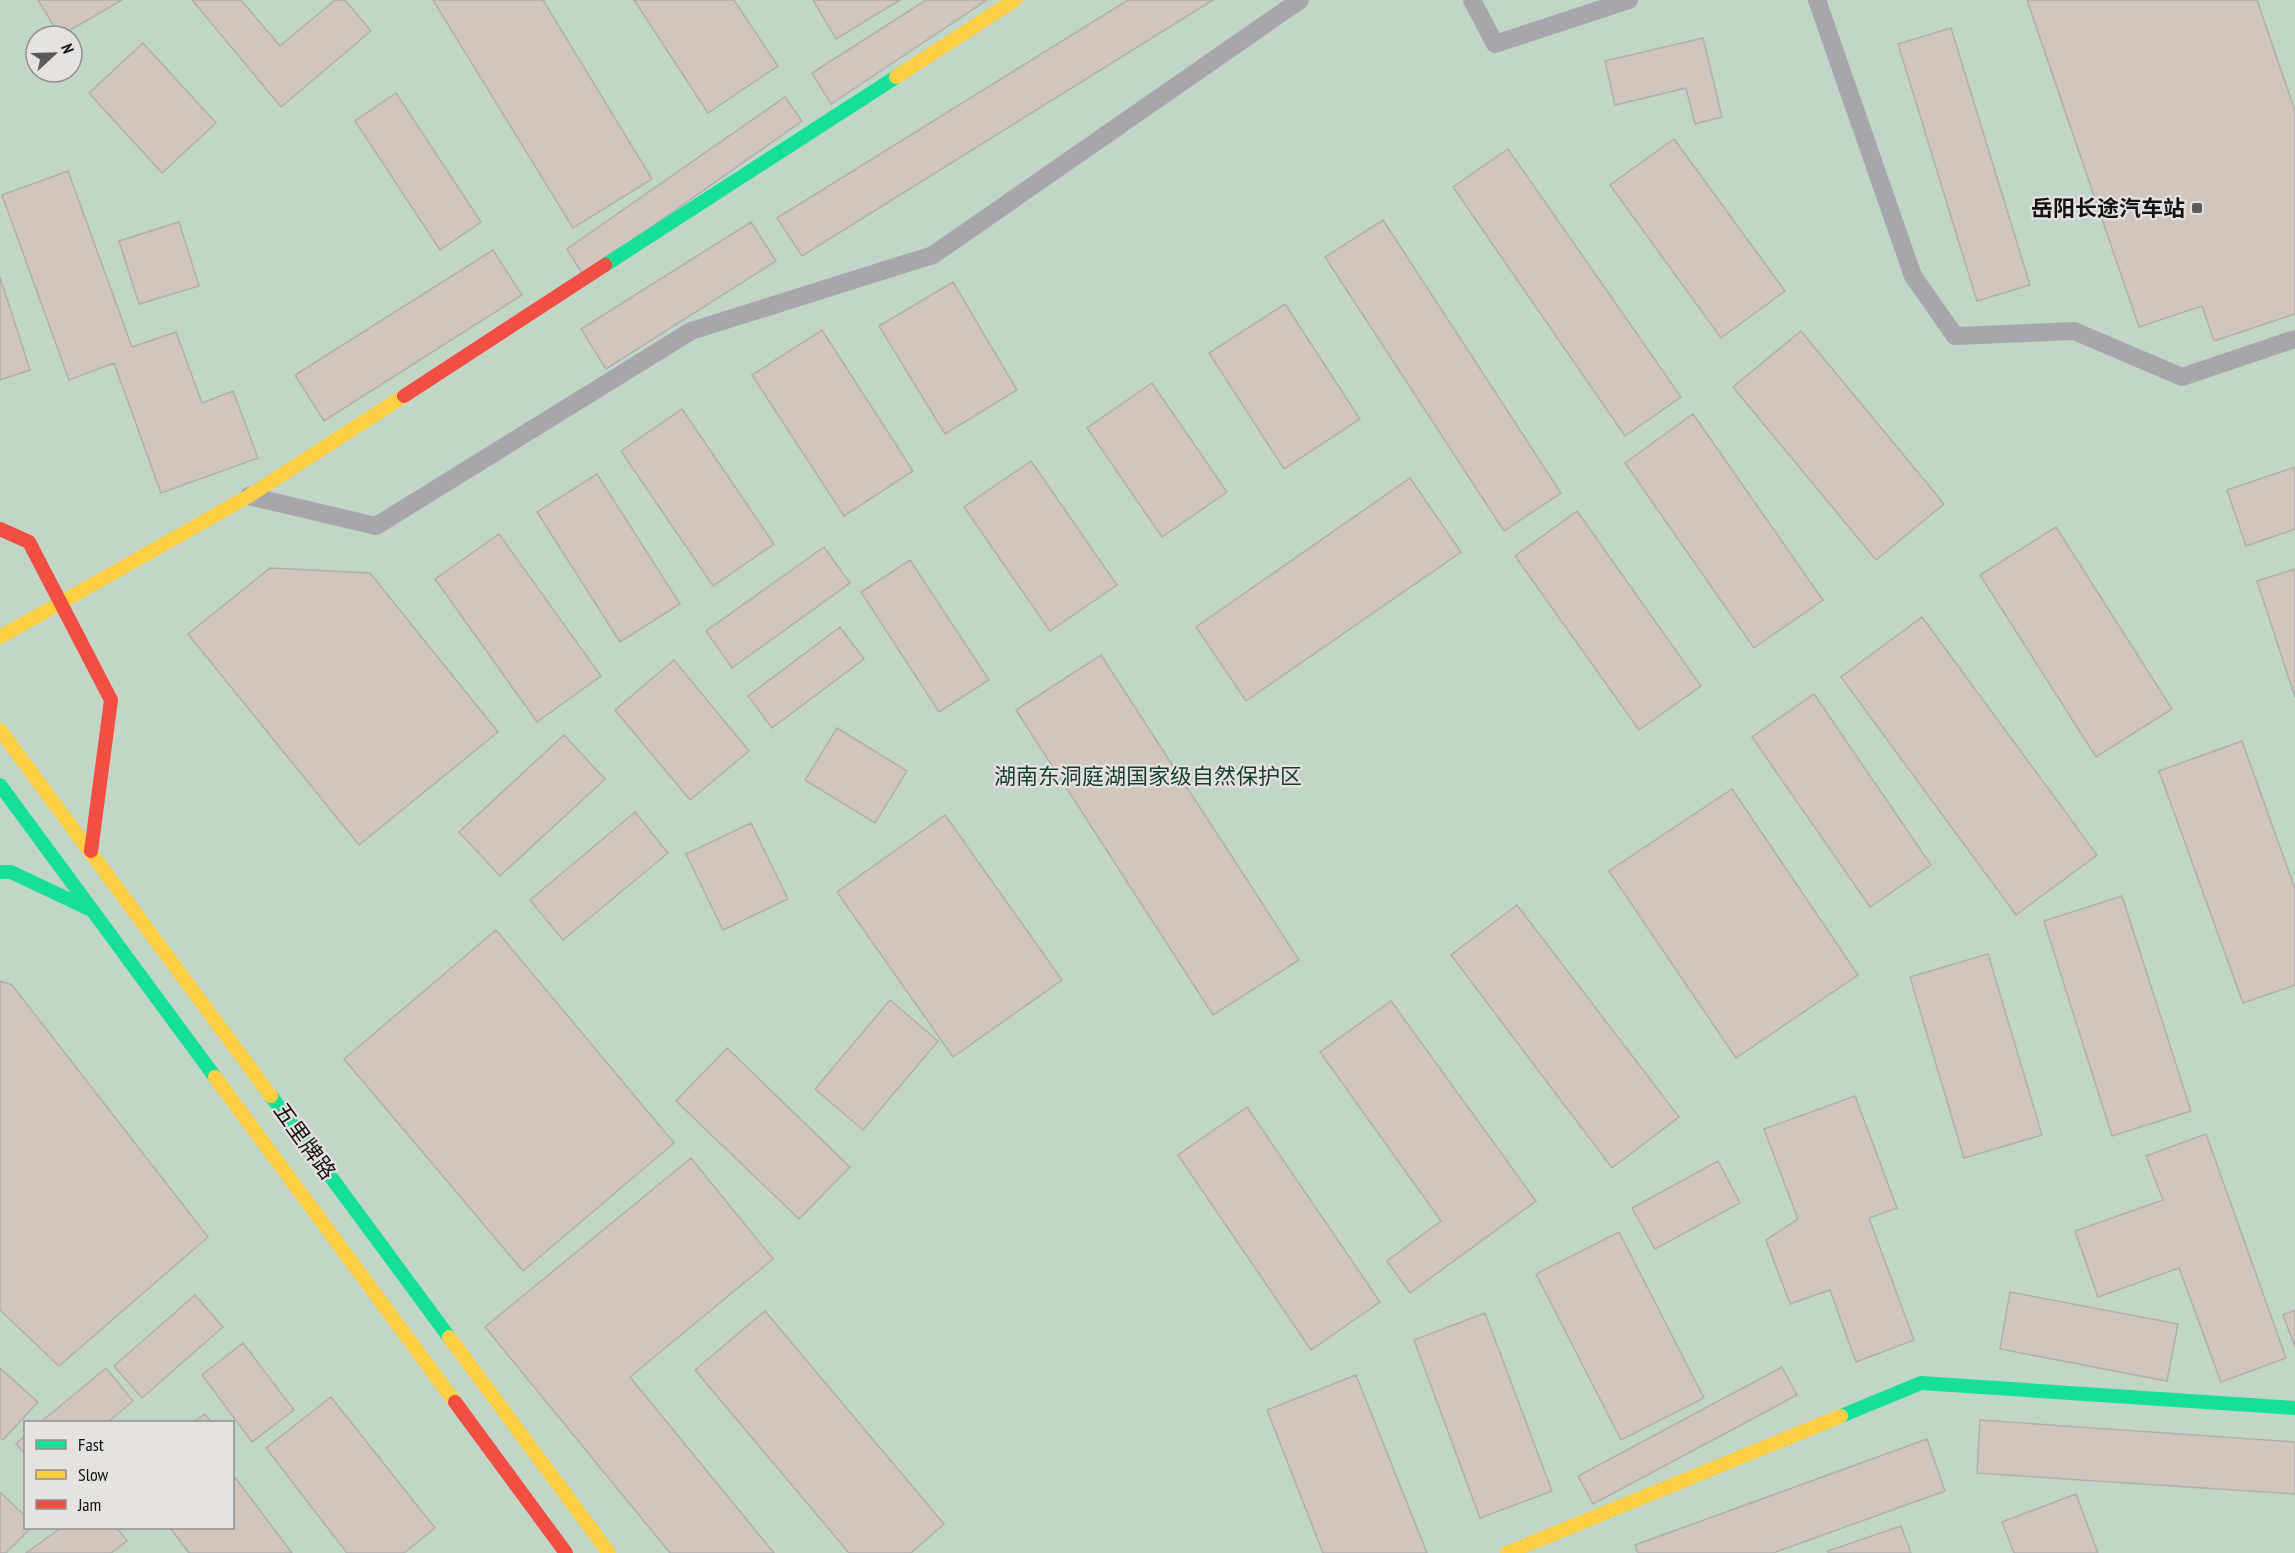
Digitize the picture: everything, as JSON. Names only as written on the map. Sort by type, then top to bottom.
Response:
[{"type":"main road","points":[[0,637],[249,496],[1015,0]]},
{"type":"main road","points":[[0,529],[30,542],[111,700],[91,851]]},
{"type":"main road","name":"五里牌路","points":[[0,730],[609,1553]]},
{"type":"main road","name":"五里牌路","points":[[0,785],[566,1553]]},
{"type":"main road","points":[[0,872],[11,872],[92,910]]},
{"type":"main road","points":[[1507,1553],[1921,1383],[2295,1408]]},
{"type":"lane","points":[[249,496],[376,526],[691,331],[933,255],[1300,0]]},
{"type":"lane","points":[[1472,0],[1495,44],[1629,0]]},
{"type":"lane","points":[[1817,0],[1913,276],[1955,336],[2074,331],[2182,377],[2295,339]]},
{"type":"green space","name":"湖南东洞庭湖国家级自然保护区","points":[[0,0],[2295,0],[2295,1553],[0,1553]]},
{"type":"building","points":[[38,0],[122,0],[81,24],[53,24]]},
{"type":"building","points":[[192,0],[241,0],[280,46],[335,0],[345,0],[371,31],[281,107]]},
{"type":"building","points":[[433,0],[543,0],[652,179],[573,228]]},
{"type":"building","points":[[634,0],[734,0],[778,66],[708,113]]},
{"type":"building","points":[[813,0],[900,0],[836,39]]},
{"type":"building","points":[[926,0],[987,0],[831,104],[812,73]]},
{"type":"building","points":[[1128,0],[1213,0],[802,256],[777,218]]},
{"type":"building","name":"岳阳长途汽车站","points":[[2027,0],[2257,0],[2295,111],[2295,314],[2214,341],[2202,306],[2139,327]]},
{"type":"building","points":[[1951,28],[2030,285],[1977,301],[1898,44]]},
{"type":"building","points":[[1703,38],[1722,117],[1695,124],[1686,88],[1615,105],[1605,61]]},
{"type":"building","points":[[143,43],[216,123],[162,173],[89,93]]},
{"type":"building","points":[[396,93],[481,222],[440,250],[355,121]]},
{"type":"building","points":[[785,97],[802,121],[583,275],[567,249]]},
{"type":"building","points":[[1674,139],[1785,291],[1721,338],[1610,185]]},
{"type":"building","points":[[1508,149],[1681,397],[1625,436],[1453,187]]},
{"type":"building","points":[[68,171],[132,347],[176,332],[202,403],[233,391],[258,458],[161,493],[114,363],[69,380],[2,195]]},
{"type":"building","points":[[1383,220],[1561,493],[1504,531],[1325,257]]},
{"type":"building","points":[[179,222],[199,286],[139,304],[119,241]]},
{"type":"building","points":[[751,222],[776,261],[606,369],[581,329]]},
{"type":"building","points":[[493,250],[522,295],[324,421],[295,375]]},
{"type":"building","points":[[0,277],[30,370],[0,380]]},
{"type":"building","points":[[953,282],[1017,390],[945,434],[879,326]]},
{"type":"building","points":[[1285,304],[1360,419],[1284,469],[1209,353]]},
{"type":"building","points":[[822,330],[913,471],[844,516],[752,375]]},
{"type":"building","points":[[1801,331],[1944,504],[1876,560],[1733,387]]},
{"type":"building","points":[[1152,383],[1227,492],[1162,537],[1087,428]]},
{"type":"building","points":[[682,409],[774,544],[713,586],[621,451]]},
{"type":"building","points":[[1693,414],[1823,600],[1754,648],[1625,463]]},
{"type":"building","points":[[1031,461],[1117,585],[1050,631],[964,507]]},
{"type":"building","points":[[2295,467],[2295,529],[2246,546],[2227,490]]},
{"type":"building","points":[[597,474],[680,604],[620,642],[537,512]]},
{"type":"building","points":[[1410,478],[1461,552],[1246,701],[1196,627]]},
{"type":"building","points":[[1577,511],[1701,686],[1639,730],[1515,556]]},
{"type":"building","points":[[2056,527],[2172,709],[2096,757],[1980,575]]},
{"type":"building","points":[[499,534],[601,676],[537,722],[435,579]]},
{"type":"building","points":[[824,547],[850,583],[732,668],[706,631]]},
{"type":"building","points":[[910,560],[989,680],[939,712],[861,592]]},
{"type":"building","points":[[270,568],[370,573],[498,732],[359,845],[188,634]]},
{"type":"building","points":[[2295,569],[2295,697],[2257,581]]},
{"type":"building","points":[[1922,617],[2097,855],[2016,915],[1841,677]]},
{"type":"building","points":[[840,627],[864,659],[772,728],[748,696]]},
{"type":"building","points":[[1101,655],[1299,960],[1213,1015],[1016,710]]},
{"type":"building","points":[[674,660],[749,751],[690,800],[615,710]]},
{"type":"building","points":[[1814,694],[1931,865],[1870,907],[1752,737]]},
{"type":"building","points":[[837,728],[907,771],[875,823],[805,780]]},
{"type":"building","points":[[564,735],[605,779],[500,876],[459,832]]},
{"type":"building","points":[[2242,741],[2295,889],[2295,985],[2243,1003],[2159,771]]},
{"type":"building","points":[[1732,789],[1858,975],[1736,1058],[1609,871]]},
{"type":"building","points":[[635,812],[668,853],[563,940],[530,900]]},
{"type":"building","points":[[945,815],[1062,980],[953,1057],[837,892]]},
{"type":"building","points":[[751,823],[788,899],[723,930],[686,854]]},
{"type":"building","points":[[2122,896],[2191,1111],[2112,1136],[2044,921]]},
{"type":"building","points":[[1517,905],[1679,1117],[1612,1168],[1451,955]]},
{"type":"building","points":[[496,930],[674,1143],[523,1271],[344,1059]]},
{"type":"building","points":[[1988,954],[2042,1135],[1964,1158],[1910,977]]},
{"type":"building","points":[[0,981],[12,985],[208,1237],[59,1366],[0,1310]]},
{"type":"building","points":[[890,1000],[938,1041],[863,1130],[815,1089]]},
{"type":"building","points":[[1391,1001],[1536,1201],[1410,1293],[1387,1261],[1441,1221],[1320,1052]]},
{"type":"building","points":[[727,1048],[850,1167],[799,1219],[676,1101]]},
{"type":"building","points":[[1855,1096],[1897,1208],[1869,1218],[1914,1340],[1856,1362],[1830,1290],[1790,1304],[1766,1240],[1798,1219],[1764,1129]]},
{"type":"building","points":[[1247,1107],[1380,1302],[1311,1350],[1178,1155]]},
{"type":"building","points":[[2206,1134],[2286,1358],[2221,1382],[2179,1268],[2098,1297],[2075,1231],[2163,1200],[2146,1156]]},
{"type":"building","points":[[691,1158],[773,1259],[630,1377],[774,1553],[670,1553],[485,1327]]},
{"type":"building","points":[[1718,1161],[1740,1203],[1655,1249],[1632,1208]]},
{"type":"building","points":[[1619,1232],[1704,1398],[1621,1440],[1536,1274]]},
{"type":"building","points":[[2010,1292],[2178,1324],[2167,1381],[2000,1349]]},
{"type":"building","points":[[195,1295],[223,1327],[142,1398],[114,1366]]},
{"type":"building","points":[[2295,1310],[2295,1347],[2283,1315]]},
{"type":"building","points":[[765,1311],[944,1524],[911,1553],[849,1553],[695,1370]]},
{"type":"building","points":[[1485,1313],[1552,1491],[1480,1518],[1414,1340]]},
{"type":"building","points":[[243,1343],[294,1410],[252,1442],[202,1375]]},
{"type":"building","points":[[1782,1367],[1797,1395],[1593,1504],[1578,1476]]},
{"type":"building","points":[[0,1368],[38,1402],[3,1440],[0,1437]]},
{"type":"building","points":[[106,1368],[133,1401],[109,1421],[42,1421]]},
{"type":"building","points":[[1356,1375],[1427,1553],[1323,1553],[1267,1410]]},
{"type":"building","points":[[331,1397],[435,1528],[404,1553],[347,1553],[266,1448]]},
{"type":"building","points":[[205,1414],[210,1421],[194,1421]]},
{"type":"building","points":[[1980,1420],[2295,1442],[2295,1494],[1977,1473]]},
{"type":"building","points":[[24,1437],[24,1453],[16,1444]]},
{"type":"building","points":[[1927,1439],[1945,1491],[1773,1553],[1638,1553],[1635,1545]]},
{"type":"building","points":[[234,1476],[292,1553],[189,1553],[171,1529],[234,1529]]},
{"type":"building","points":[[0,1492],[24,1515],[24,1529],[30,1529],[6,1553],[0,1553]]},
{"type":"building","points":[[2076,1494],[2098,1553],[2014,1553],[2002,1522]]},
{"type":"building","points":[[1901,1526],[1911,1553],[1828,1553],[1828,1551]]},
{"type":"building","points":[[60,1529],[118,1529],[127,1541],[111,1553],[26,1553]]},
{"type":"traffic: fast","points":[[605,265],[896,77]]},
{"type":"traffic: fast","points":[[0,785],[215,1077]]},
{"type":"traffic: fast","points":[[0,872],[11,872],[89,909]]},
{"type":"traffic: fast","points":[[271,1096],[449,1337]]},
{"type":"traffic: fast","points":[[1841,1416],[1921,1383],[2295,1408]]},
{"type":"traffic: slow","points":[[896,77],[1015,0]]},
{"type":"traffic: slow","points":[[0,637],[249,496],[404,396]]},
{"type":"traffic: slow","points":[[0,730],[271,1096]]},
{"type":"traffic: slow","points":[[215,1077],[455,1402]]},
{"type":"traffic: slow","points":[[449,1337],[609,1553]]},
{"type":"traffic: slow","points":[[1507,1553],[1841,1416]]},
{"type":"traffic: jam","points":[[404,396],[605,265]]},
{"type":"traffic: jam","points":[[0,529],[29,542],[111,700],[91,851]]},
{"type":"traffic: jam","points":[[455,1402],[566,1553]]},
{"type":"place","name":"岳阳长途汽车站","points":[[2197,208]]}]
